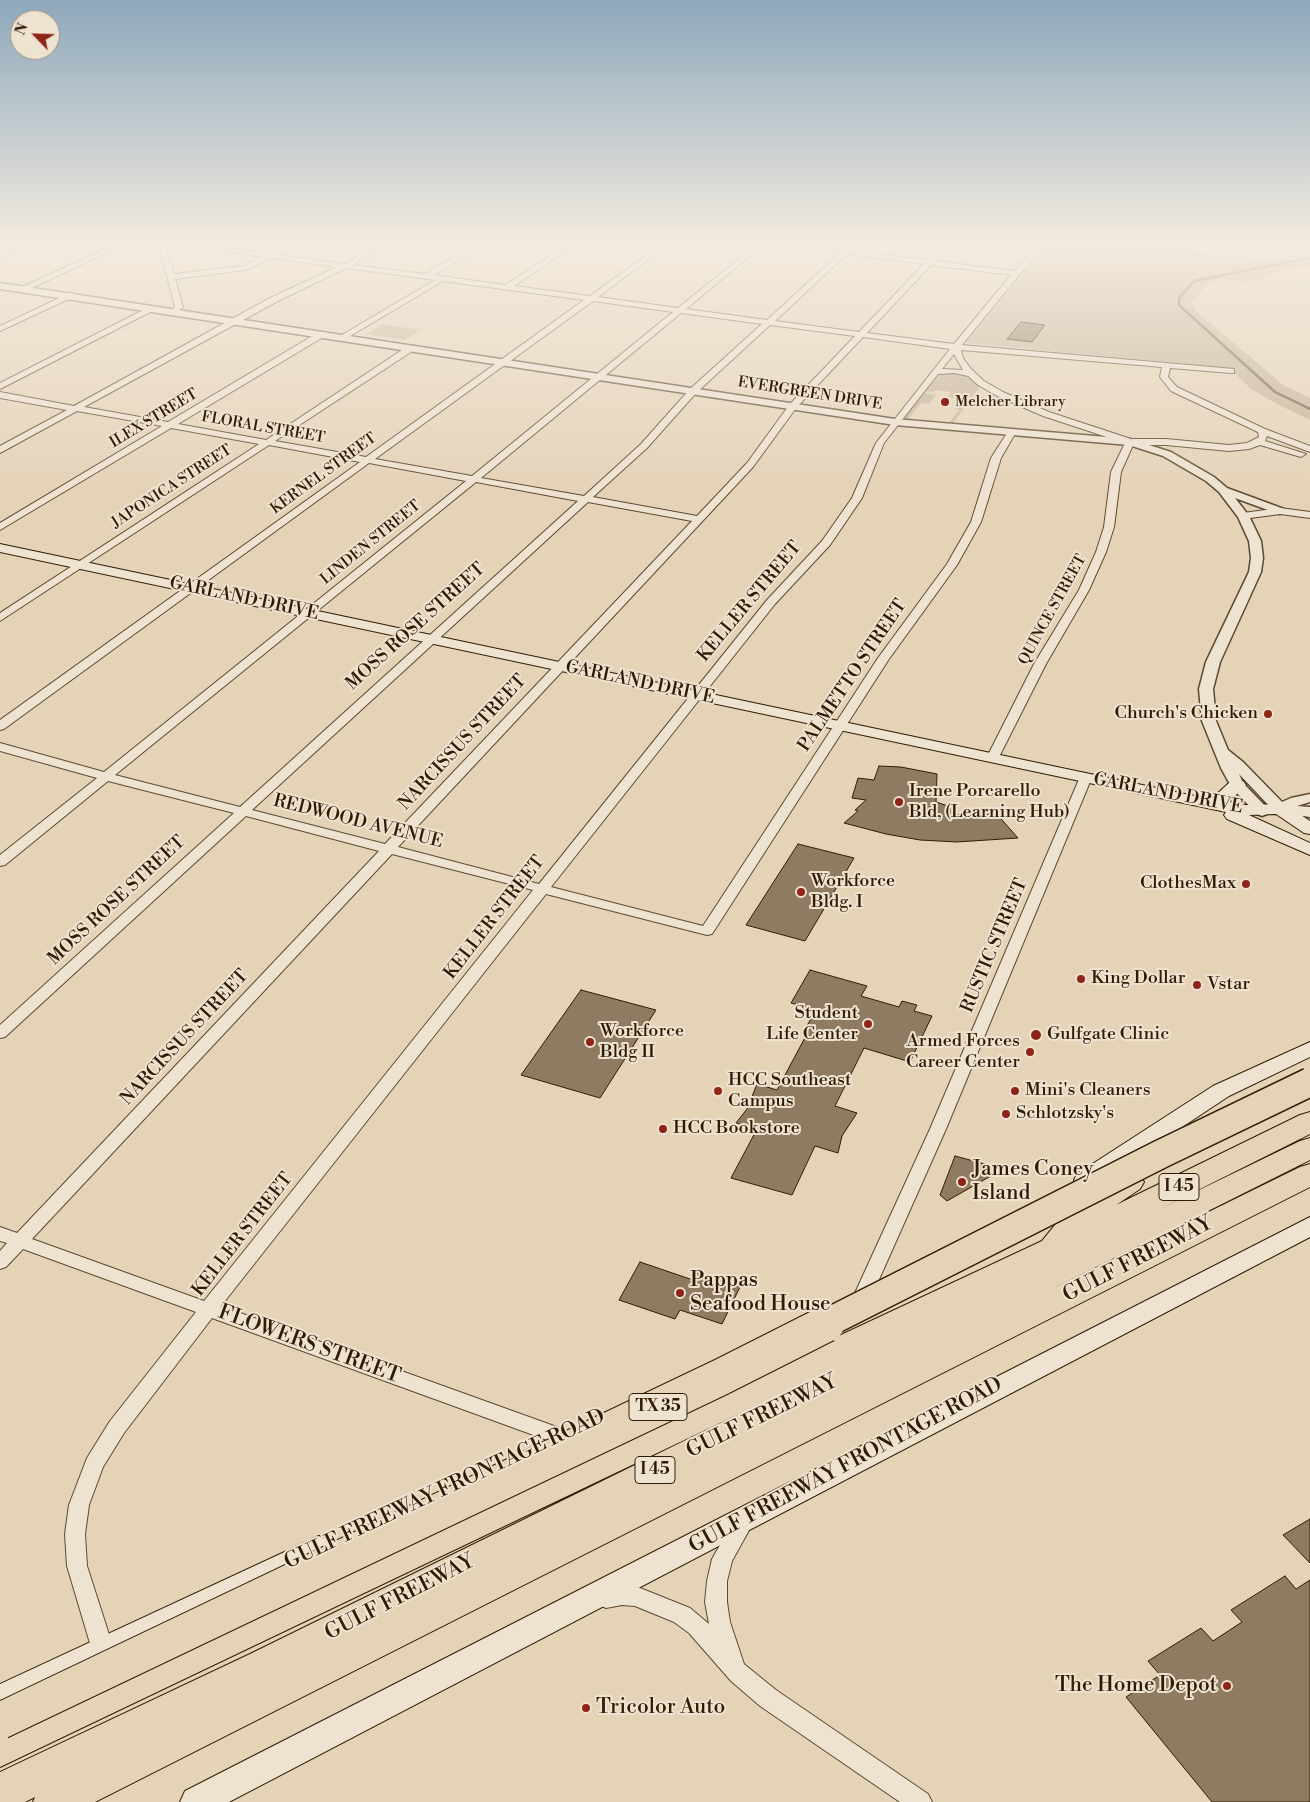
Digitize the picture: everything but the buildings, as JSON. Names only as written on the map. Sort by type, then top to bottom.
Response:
[{"type":"highway","points":[[1049,1251],[1081,1213],[1310,1067]]},
{"type":"highway","name":"TX 35","points":[[0,1721],[721,1377],[1153,1158],[1310,1082]]},
{"type":"highway","name":"GULF FREEWAY","points":[[0,1748],[1049,1251],[1310,1122]]},
{"type":"highway","name":"GULF FREEWAY","points":[[0,1793],[263,1667],[618,1488],[1310,1148]]},
{"type":"highway","name":"GULF FREEWAY","points":[[53,1802],[1310,1174]]},
{"type":"main road","name":"GARLAND DRIVE","points":[[0,548],[993,757],[1198,802],[1246,810],[1280,809]]},
{"type":"main road","points":[[1198,802],[1223,798],[1237,785]]},
{"type":"main road","points":[[1198,802],[1267,828],[1310,850]]},
{"type":"main road","points":[[1280,809],[1310,829]]},
{"type":"main road","points":[[1262,811],[1310,850]]},
{"type":"main road","name":"GULF FREEWAY FRONTAGE ROAD","points":[[0,1699],[561,1437],[1010,1223],[1082,1182],[1221,1091],[1310,1049]]},
{"type":"main road","name":"GULF FREEWAY FRONTAGE ROAD","points":[[196,1802],[1310,1226]]},
{"type":"street","points":[[0,386],[112,329]]},
{"type":"street","points":[[0,450],[221,329]]},
{"type":"street","name":"EVERGREEN DRIVE","points":[[290,329],[895,422],[1130,442],[1167,454],[1210,479],[1223,490]]},
{"type":"street","points":[[345,338],[359,329]]},
{"type":"street","name":"KERNEL STREET","points":[[0,726],[549,329]]},
{"type":"street","name":"LINDEN STREET","points":[[0,862],[594,382],[598,376],[655,329]]},
{"type":"street","name":"MOSS ROSE STREET","points":[[0,1033],[430,639],[644,446],[693,391],[760,329]]},
{"type":"street","points":[[823,329],[956,347],[1231,371]]},
{"type":"street","name":"NARCISSUS STREET","points":[[0,1262],[750,465],[792,406],[866,329]]},
{"type":"street","name":"KELLER STREET","points":[[103,1650],[77,1566],[75,1534],[79,1505],[94,1464],[117,1427],[209,1308],[696,695],[771,602],[826,543],[842,522],[856,498],[880,443],[971,329]]},
{"type":"street","name":"ILEX STREET","points":[[0,527],[322,334]]},
{"type":"street","points":[[956,347],[959,358],[981,383],[1022,405],[1130,442],[1166,442],[1229,448],[1248,446],[1259,442],[1263,437],[1262,430]]},
{"type":"street","name":"JAPONICA STREET","points":[[0,618],[411,348]]},
{"type":"street","points":[[1166,365],[1164,377],[1174,389],[1262,430],[1310,449]]},
{"type":"street","points":[[936,372],[972,374]]},
{"type":"street","name":"FLORAL STREET","points":[[0,395],[698,519]]},
{"type":"street","name":"PALMETTO STREET","points":[[707,931],[884,658],[952,565],[976,522],[996,458],[1012,432]]},
{"type":"street","name":"QUINCE STREET","points":[[993,757],[1040,664],[1084,590],[1101,552],[1109,527],[1116,472],[1130,442]]},
{"type":"street","points":[[1259,442],[1310,457]]},
{"type":"street","points":[[1167,454],[1168,447],[1170,446],[1188,445]]},
{"type":"street","points":[[1223,490],[1280,511],[1310,516]]},
{"type":"street","points":[[1223,490],[1243,516],[1256,541],[1258,558],[1255,572],[1213,662],[1206,689],[1209,722],[1237,785],[1262,811]]},
{"type":"street","points":[[1243,516],[1280,511]]},
{"type":"street","name":"REDWOOD AVENUE","points":[[0,747],[242,812],[707,931]]},
{"type":"street","points":[[1224,753],[1280,809],[1310,812]]},
{"type":"street","name":"RUSTIC STREET","points":[[864,1293],[942,1120],[1086,777]]},
{"type":"street","points":[[1280,809],[1296,801],[1310,798]]},
{"type":"street","name":"FLOWERS STREET","points":[[0,1234],[209,1308],[561,1437]]},
{"type":"street","points":[[739,1674],[719,1622],[716,1602],[717,1581],[722,1559],[746,1518]]},
{"type":"street","points":[[584,1603],[622,1595],[635,1596],[682,1615],[697,1626],[739,1674],[768,1698],[920,1802]]},
{"type":"shaded area","points":[[374,329],[420,330],[404,340],[366,334]]},
{"type":"shaded area","points":[[977,329],[1217,329],[1283,385],[1310,398],[1310,420],[1251,389],[1229,368],[966,343]]},
{"type":"shaded area","points":[[941,373],[963,374],[980,387],[952,424],[949,423],[959,410],[954,408],[961,399],[948,397],[951,392],[925,391]]},
{"type":"shaded area","points":[[923,393],[936,395],[929,404],[921,403],[908,419],[903,419]]},
{"type":"waterway","points":[[1206,329],[1275,392],[1310,409]]},
{"type":"place","name":"Melcher Library","points":[[945,402]]},
{"type":"place","name":"Church's Chicken","points":[[1268,714]]},
{"type":"place","name":"Irene Porcarello Bld, (Learning Hub)","points":[[899,802]]},
{"type":"place","name":"ClothesMax","points":[[1246,884]]},
{"type":"place","name":"Workforce Bldg. I","points":[[801,892]]},
{"type":"place","name":"King Dollar","points":[[1081,979]]},
{"type":"place","name":"Vstar","points":[[1197,985]]},
{"type":"place","name":"Student Life Center","points":[[868,1024]]},
{"type":"place","name":"Gulfgate Clinic","points":[[1036,1035]]},
{"type":"place","name":"Workforce Bldg II","points":[[590,1042]]},
{"type":"place","name":"Armed Forces Career Center","points":[[1030,1052]]},
{"type":"place","name":"HCC Southeast Campus","points":[[718,1091]]},
{"type":"place","name":"Mini's Cleaners","points":[[1015,1091]]},
{"type":"place","name":"Schlotzsky's","points":[[1006,1114]]},
{"type":"place","name":"HCC Bookstore","points":[[663,1129]]},
{"type":"place","name":"James Coney Island","points":[[962,1182]]},
{"type":"place","name":"Pappas Seafood House","points":[[680,1293]]},
{"type":"place","name":"The Home Depot","points":[[1227,1686]]},
{"type":"place","name":"Tricolor Auto","points":[[586,1708]]}]
